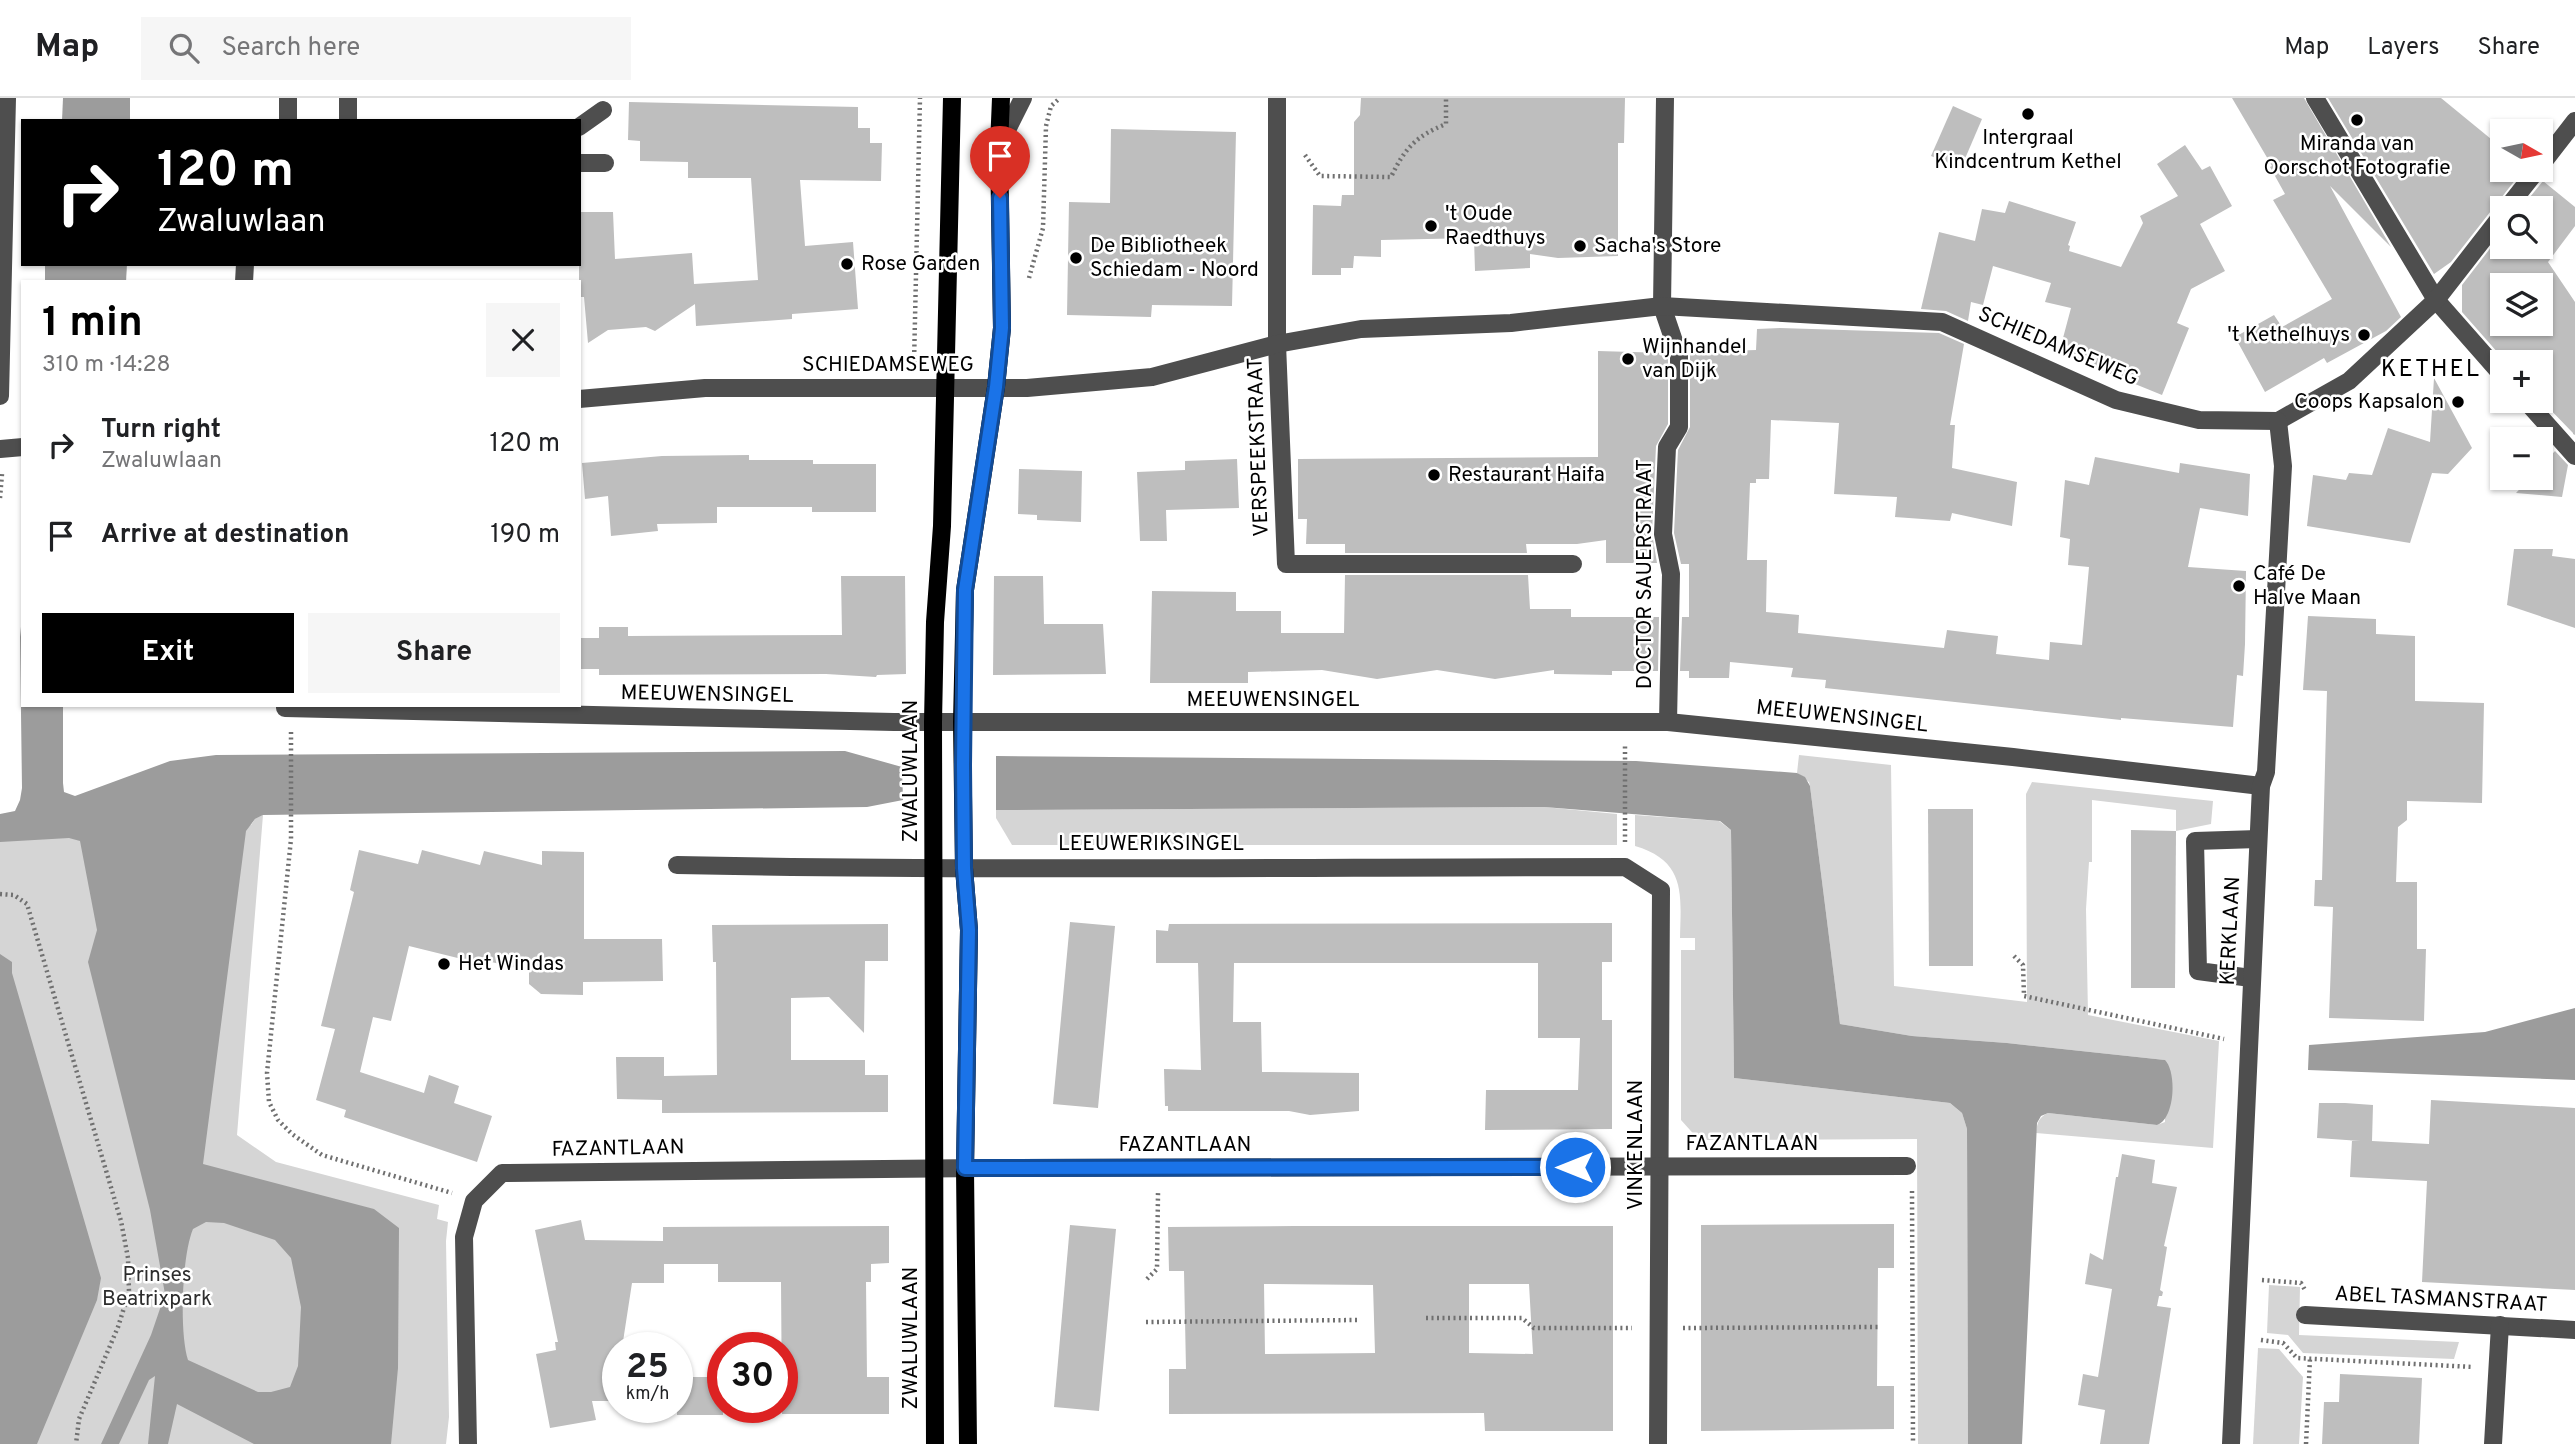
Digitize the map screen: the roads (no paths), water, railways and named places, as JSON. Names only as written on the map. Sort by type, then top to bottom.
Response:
[{"type":"main road","name":"ZWALUWLAAN","points":[[935,1444],[933,722],[935,622],[943,514],[952,98]]},
{"type":"main road","points":[[968,1444],[965,1168],[969,930],[964,868],[962,722],[965,590],[996,387],[1002,328],[999,146],[1001,98]]},
{"type":"street","points":[[0,396],[3,119],[7,98]]},
{"type":"street","points":[[288,98],[288,119]]},
{"type":"street","points":[[348,98],[348,119]]},
{"type":"street","points":[[999,146],[1023,98]]},
{"type":"street","points":[[1277,98],[1277,344]]},
{"type":"street","points":[[1661,306],[1665,98]]},
{"type":"street","points":[[2315,98],[2436,300],[2490,361]]},
{"type":"street","points":[[581,126],[603,110]]},
{"type":"street","points":[[2553,149],[2575,121]]},
{"type":"street","points":[[581,163],[606,163]]},
{"type":"street","points":[[2516,196],[2528,182]]},
{"type":"street","name":"SCHIEDAMSEWEG","points":[[1661,306],[1942,322],[2116,400],[2199,420],[2278,421],[2349,382],[2436,300],[2490,230]]},
{"type":"street","name":"VERSPEEKSTRAAT","points":[[1573,564],[1286,564],[1277,344],[1361,329],[1511,323],[1661,306]]},
{"type":"street","name":"DOCTOR SAUERSTRAAT","points":[[1661,306],[1679,356],[1679,427],[1667,447],[1663,534],[1671,575],[1668,722]]},
{"type":"street","name":"SCHIEDAMSEWEG","points":[[581,399],[705,388],[1027,388],[1153,377],[1277,344]]},
{"type":"street","points":[[2537,413],[2575,456]]},
{"type":"street","name":"KERKLAAN","points":[[2231,1444],[2258,839],[2261,786],[2266,772],[2283,466],[2278,421]]},
{"type":"street","points":[[0,449],[21,447]]},
{"type":"street","name":"MEEUWENSINGEL","points":[[285,707],[933,722],[1668,722],[2013,757],[2261,786]]},
{"type":"street","points":[[2251,978],[2197,971],[2195,841],[2258,839]]},
{"type":"street","name":"LEEUWERIKSINGEL","points":[[677,865],[932,868],[1625,867]]},
{"type":"street","name":"VINKENLAAN","points":[[1625,867],[1661,890],[1658,1444]]},
{"type":"street","name":"FAZANTLAAN","points":[[468,1444],[464,1237],[474,1201],[502,1173],[965,1168],[1908,1166]]},
{"type":"street","name":"ABEL TASMANSTRAAT","points":[[2305,1315],[2575,1330]]},
{"type":"street","points":[[2493,1444],[2500,1325]]},
{"type":"place","name":"Intergraal Kindcentrum Kethel","points":[[2028,114]]},
{"type":"place","name":"Miranda van Oorschot Fotografie","points":[[2357,120]]},
{"type":"place","name":"'t Oude Raedthuys","points":[[1431,226]]},
{"type":"place","name":"Sacha's Store","points":[[1580,246]]},
{"type":"place","name":"De Bibliotheek Schiedam - Noord","points":[[1076,258]]},
{"type":"place","name":"Rose Garden","points":[[847,264]]},
{"type":"place","name":"'t Kethelhuys","points":[[2364,335]]},
{"type":"place","name":"Wijnhandel van Dijk","points":[[1628,359]]},
{"type":"place","name":"Coops Kapsalon","points":[[2458,402]]},
{"type":"place","name":"Restaurant Haifa","points":[[1434,475]]},
{"type":"place","name":"Café De Halve Maan","points":[[2239,586]]},
{"type":"place","name":"Het Windas","points":[[444,964]]},
{"type":"district","name":"KETHEL","points":[[2431,370]]},
{"type":"park label","name":"Prinses Beatrixpark","points":[[157,1287]]}]
